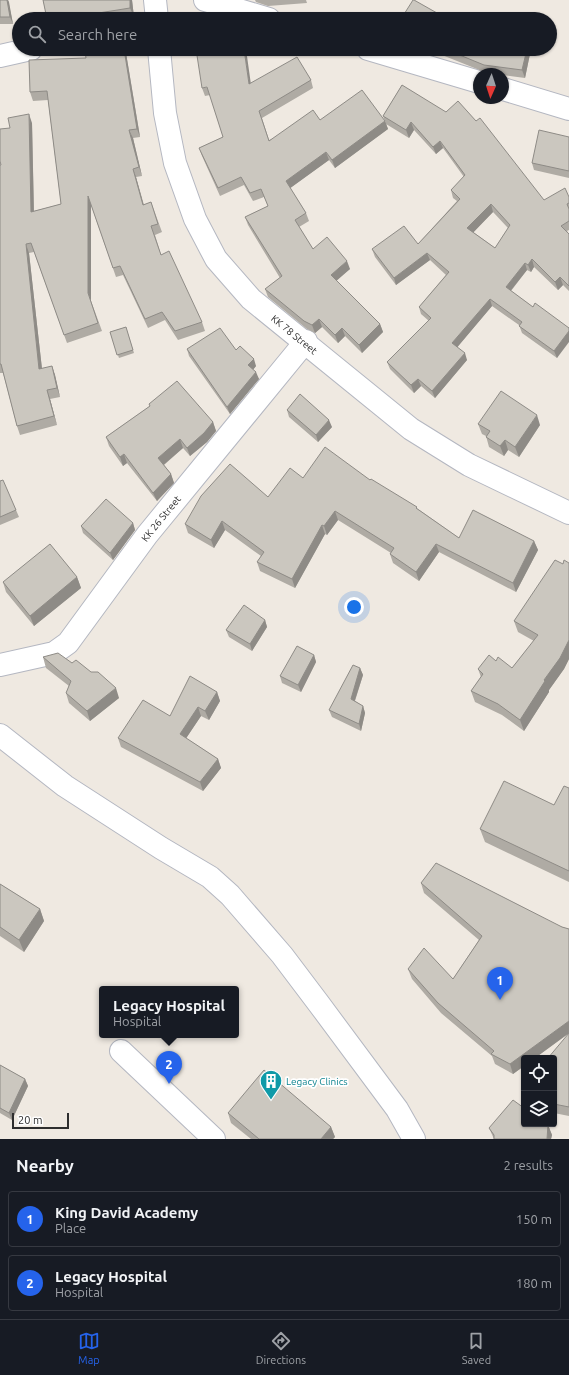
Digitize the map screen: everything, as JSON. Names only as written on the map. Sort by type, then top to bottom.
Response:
[{"type":"street","points":[[206,0],[246,12]]},
{"type":"street","points":[[0,56],[12,53]]},
{"type":"street","name":"KK 78 Street","points":[[161,56],[165,113],[175,163],[195,220],[216,259],[251,299],[306,341],[410,429],[469,465],[569,513]]},
{"type":"street","points":[[392,56],[473,80]]},
{"type":"street","points":[[509,91],[569,109]]},
{"type":"street","name":"KK 26 Street","points":[[0,665],[54,653],[68,643],[147,535],[306,341]]},
{"type":"street","points":[[0,735],[65,786],[161,848],[210,877],[230,895],[282,955],[319,1004],[397,1109],[414,1139]]},
{"type":"street","points":[[121,1051],[214,1139]]},
{"type":"building","points":[[0,0],[7,0],[10,17],[0,17]]},
{"type":"building","points":[[43,0],[130,0],[130,8],[105,12],[46,12]]},
{"type":"building","points":[[414,0],[435,12],[405,12]]},
{"type":"building","points":[[86,56],[125,56],[137,129],[129,130],[139,167],[133,169],[143,205],[151,202],[158,224],[151,226],[161,255],[169,251],[202,322],[175,331],[162,312],[145,319],[120,266],[113,268],[88,196],[88,293],[98,323],[64,335],[31,243],[26,244],[39,369],[52,366],[57,388],[47,390],[54,416],[17,426],[0,364],[0,129],[10,128],[8,118],[29,114],[31,212],[61,204],[47,91],[30,92],[29,60],[86,58]]},
{"type":"building","points":[[197,56],[245,56],[249,84],[297,57],[311,80],[259,111],[269,141],[313,110],[320,120],[362,90],[385,121],[332,160],[326,152],[286,181],[306,213],[295,220],[313,249],[327,237],[347,261],[331,275],[380,324],[359,345],[342,328],[335,335],[319,319],[312,325],[304,321],[265,289],[282,276],[245,217],[268,206],[261,189],[250,193],[241,177],[218,188],[199,148],[223,137],[207,87],[202,88]]},
{"type":"building","points":[[462,56],[525,56],[522,70],[484,65]]},
{"type":"building","points":[[402,85],[446,112],[458,101],[476,121],[480,118],[544,200],[565,188],[569,197],[569,203],[567,204],[569,209],[569,221],[561,226],[569,234],[569,286],[560,277],[555,282],[532,259],[528,265],[525,263],[506,287],[533,307],[535,303],[569,328],[569,331],[554,351],[519,326],[522,322],[490,299],[452,343],[465,353],[432,391],[418,379],[411,385],[387,362],[431,318],[419,307],[449,272],[427,253],[394,278],[372,249],[404,226],[418,244],[460,199],[451,190],[465,175],[440,141],[433,147],[411,122],[406,130],[383,116]],"holes":[[[491,204],[510,225],[495,248],[467,228]]]},
{"type":"building","points":[[539,130],[569,137],[569,171],[532,163]]},
{"type":"building","points":[[126,327],[133,350],[117,355],[110,332]]},
{"type":"building","points":[[220,328],[236,350],[240,346],[254,359],[248,365],[256,372],[227,407],[187,349]]},
{"type":"building","points":[[177,381],[213,422],[204,433],[187,448],[180,439],[158,458],[171,474],[153,493],[124,454],[120,457],[106,437],[150,406],[149,404]]},
{"type":"building","points":[[501,391],[537,415],[515,447],[505,440],[500,446],[486,437],[490,431],[478,424]]},
{"type":"building","points":[[300,394],[329,420],[316,435],[287,410]]},
{"type":"building","points":[[325,447],[370,480],[371,479],[417,507],[416,508],[459,538],[473,510],[534,541],[513,583],[436,544],[416,572],[390,554],[394,548],[335,511],[324,526],[322,525],[292,579],[257,562],[264,552],[222,521],[211,540],[185,524],[201,496],[230,464],[268,497],[290,468],[303,478]]},
{"type":"building","points":[[3,480],[16,510],[0,517],[0,481]]},
{"type":"building","points":[[106,499],[133,523],[110,553],[81,526]]},
{"type":"building","points":[[50,544],[77,577],[30,616],[3,582]]},
{"type":"building","points":[[555,560],[563,564],[564,560],[569,563],[569,640],[560,658],[544,680],[545,681],[520,720],[498,704],[471,691],[483,674],[478,669],[489,655],[496,661],[498,657],[512,668],[538,635],[514,621]]},
{"type":"building","points":[[244,605],[265,620],[250,644],[226,630]]},
{"type":"building","points":[[297,646],[314,655],[298,685],[280,676]]},
{"type":"building","points":[[58,653],[72,663],[76,660],[91,672],[98,672],[116,688],[87,711],[66,693],[71,681],[43,657]]},
{"type":"building","points":[[353,665],[360,668],[351,699],[363,706],[359,724],[329,710]]},
{"type":"building","points":[[190,676],[217,692],[205,711],[198,707],[180,734],[218,759],[200,782],[118,738],[143,700],[170,716]]},
{"type":"building","points":[[504,781],[554,805],[564,786],[569,788],[569,871],[480,829]]},
{"type":"building","points":[[436,863],[562,927],[569,929],[569,1021],[510,1064],[491,1054],[494,1051],[438,1003],[408,969],[424,948],[453,979],[482,936],[421,883]]},
{"type":"building","points":[[0,884],[40,909],[19,940],[0,927]]},
{"type":"building","points":[[569,1033],[569,1107],[557,1105],[557,1055],[551,1055]]},
{"type":"building","points":[[0,1065],[25,1079],[9,1113],[0,1108]]},
{"type":"building","name":"Legacy Clinics","points":[[264,1070],[331,1127],[321,1139],[259,1139],[228,1113]]},
{"type":"building","points":[[513,1100],[521,1106],[521,1127],[548,1127],[547,1139],[494,1139],[494,1135],[489,1128]]},
{"type":"place","name":"King David Academy","points":[[500,1000]]},
{"type":"place","name":"Legacy Hospital","points":[[169,1084]]},
{"type":"place","name":"Legacy Clinics","points":[[271,1100]]}]
